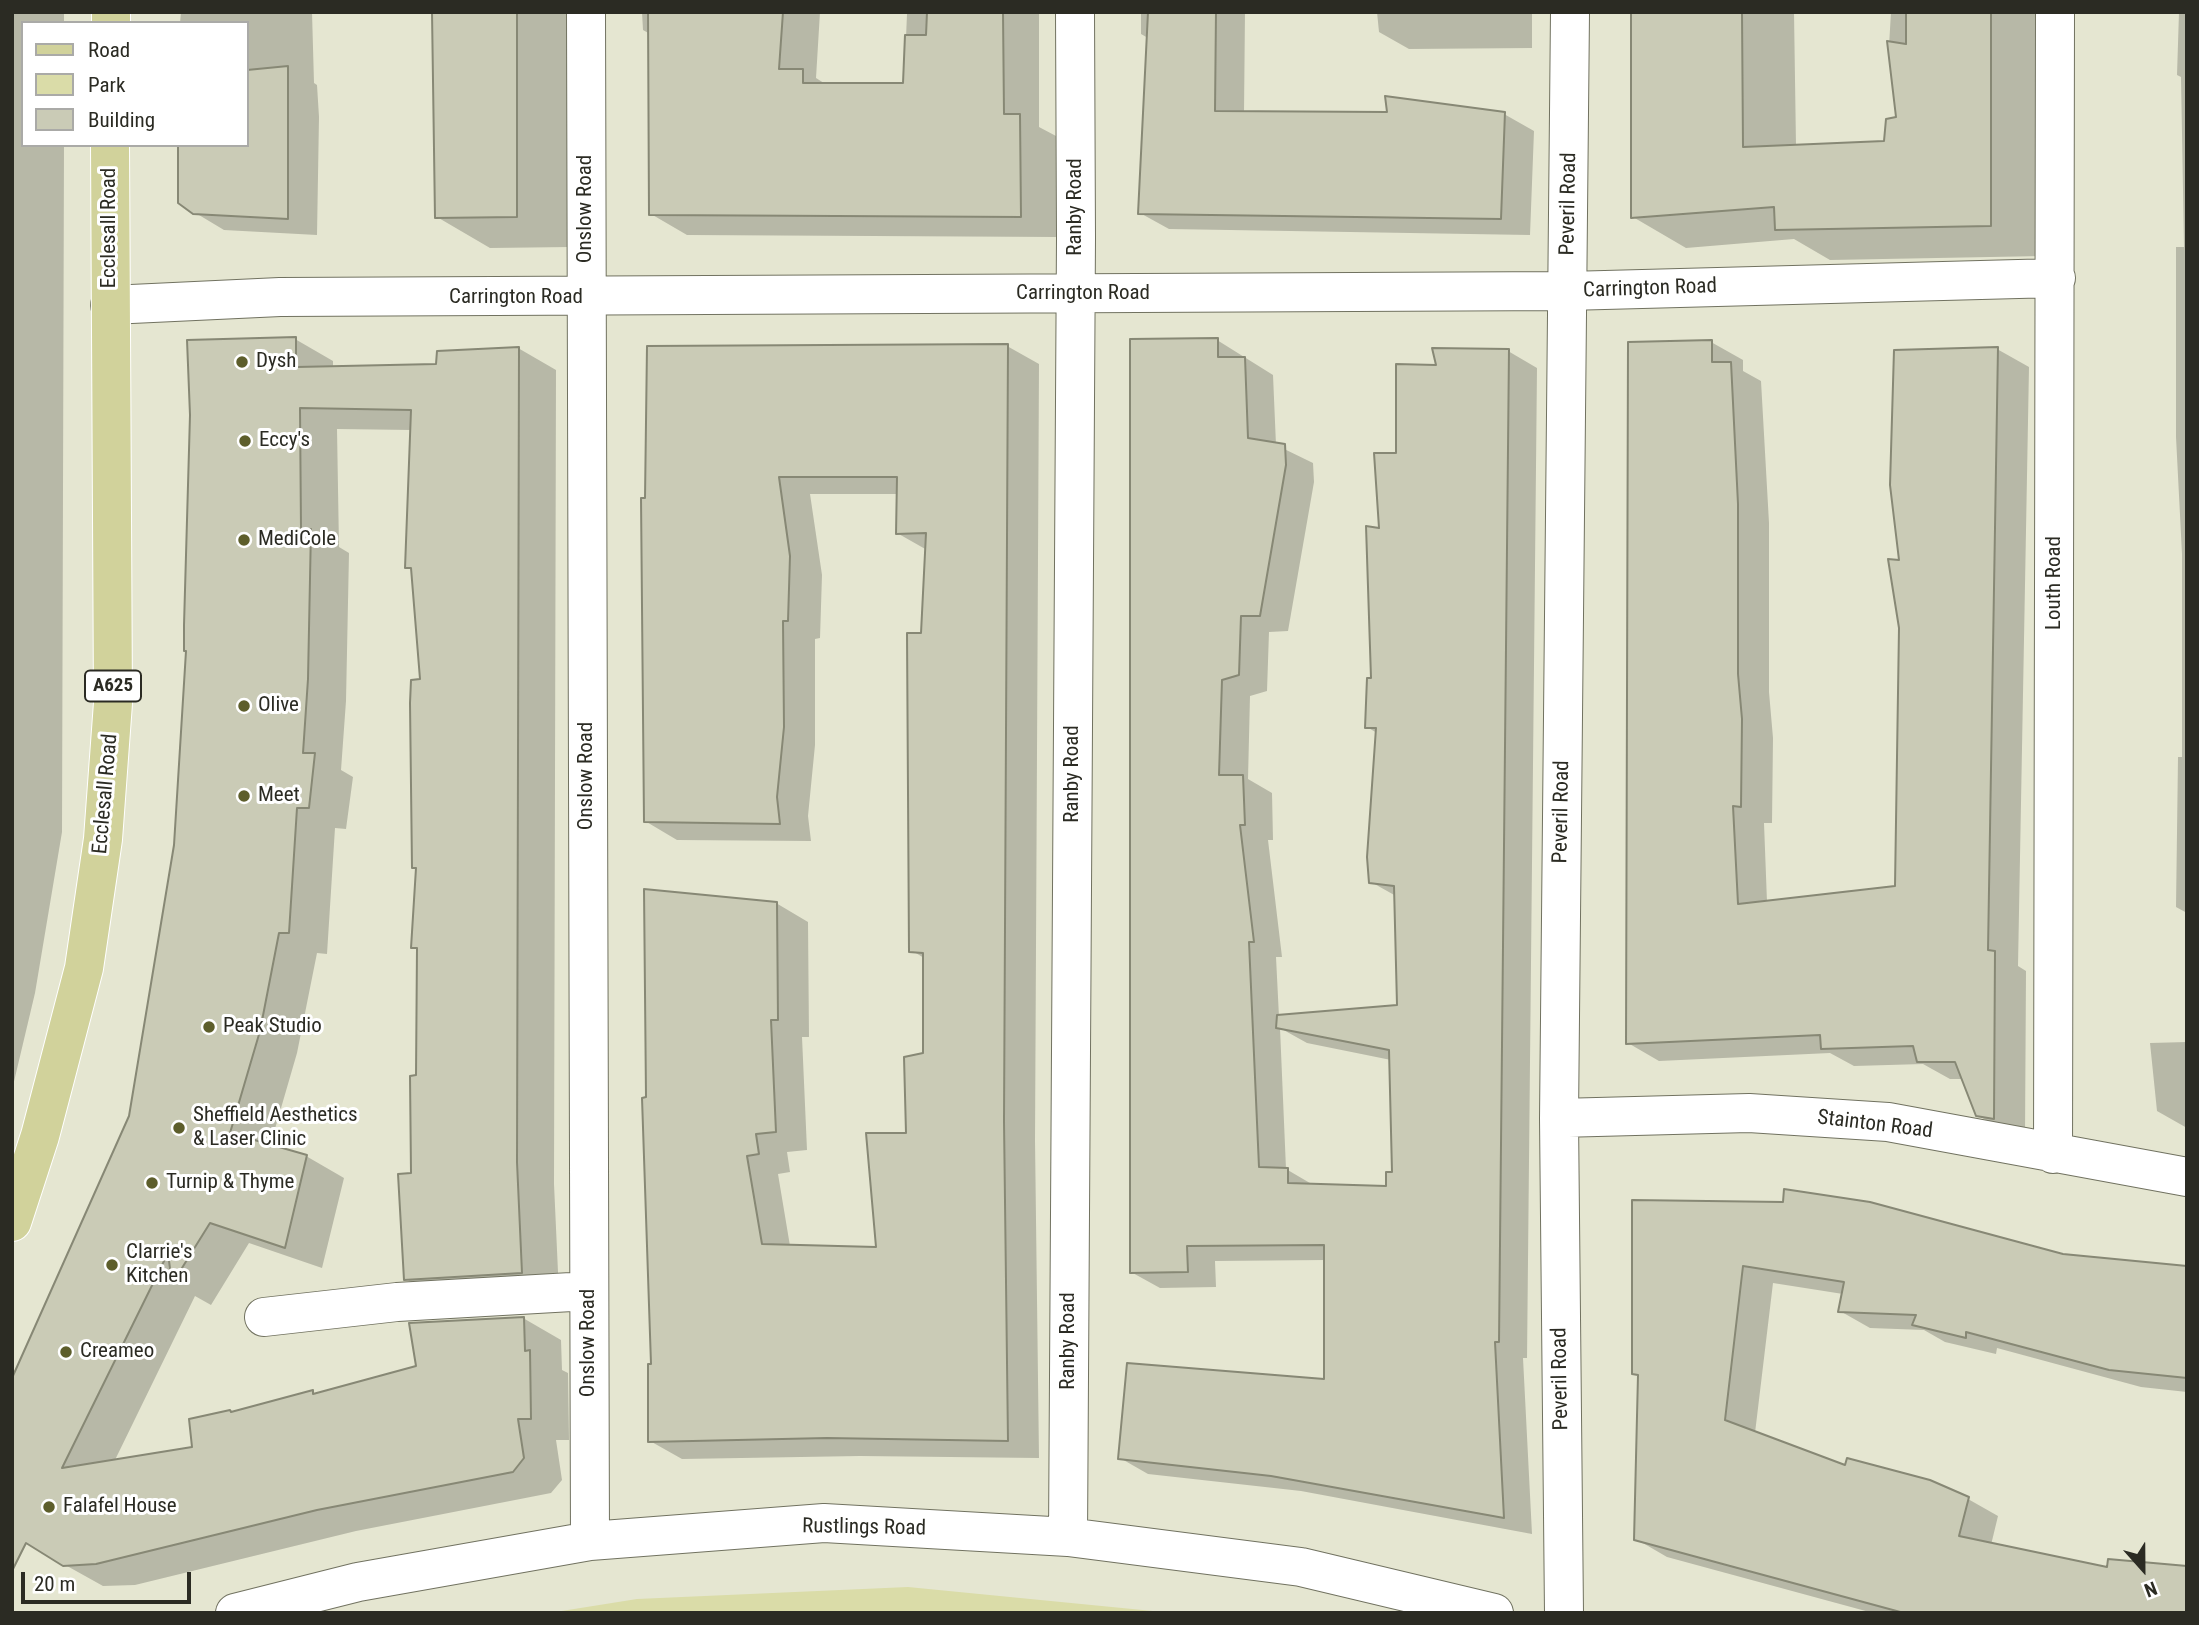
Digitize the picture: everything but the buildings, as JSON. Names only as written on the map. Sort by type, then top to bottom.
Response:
[{"type":"main road","name":"Ecclesall Road","points":[[12,1222],[40,1136],[84,968],[103,839],[113,703],[115,548],[110,147]]},
{"type":"street","name":"Onslow Road","points":[[586,12],[590,1541]]},
{"type":"street","name":"Ranby Road","points":[[1068,1537],[1075,12]]},
{"type":"street","name":"Peveril Road","points":[[1563,1613],[1559,1118],[1570,12]]},
{"type":"street","name":"Louth Road","points":[[2053,1154],[2055,12]]},
{"type":"street","name":"Carrington Road","points":[[110,305],[280,297],[585,298],[1567,291],[2056,278]]},
{"type":"street","name":"Stainton Road","points":[[1559,1118],[1749,1113],[1888,1122],[2187,1177]]},
{"type":"street","points":[[264,1317],[397,1302],[589,1291]]},
{"type":"street","name":"Rustlings Road","points":[[235,1613],[358,1582],[590,1541],[824,1523],[1068,1537],[1301,1567],[1494,1613]]},
{"type":"green space","points":[[908,1587],[1173,1613],[549,1613],[637,1599]]},
{"type":"place","name":"Dysh","points":[[242,362]]},
{"type":"place","name":"Eccy's","points":[[245,441]]},
{"type":"place","name":"MediCole","points":[[244,540]]},
{"type":"place","name":"Olive","points":[[244,706]]},
{"type":"place","name":"Meet","points":[[244,796]]},
{"type":"place","name":"Peak Studio","points":[[209,1027]]},
{"type":"place","name":"Sheffield Aesthetics & Laser Clinic","points":[[179,1128]]},
{"type":"place","name":"Turnip & Thyme","points":[[152,1183]]},
{"type":"place","name":"Clarrie's Kitchen","points":[[112,1265]]},
{"type":"place","name":"Creameo","points":[[66,1352]]},
{"type":"place","name":"Falafel House","points":[[49,1507]]}]
